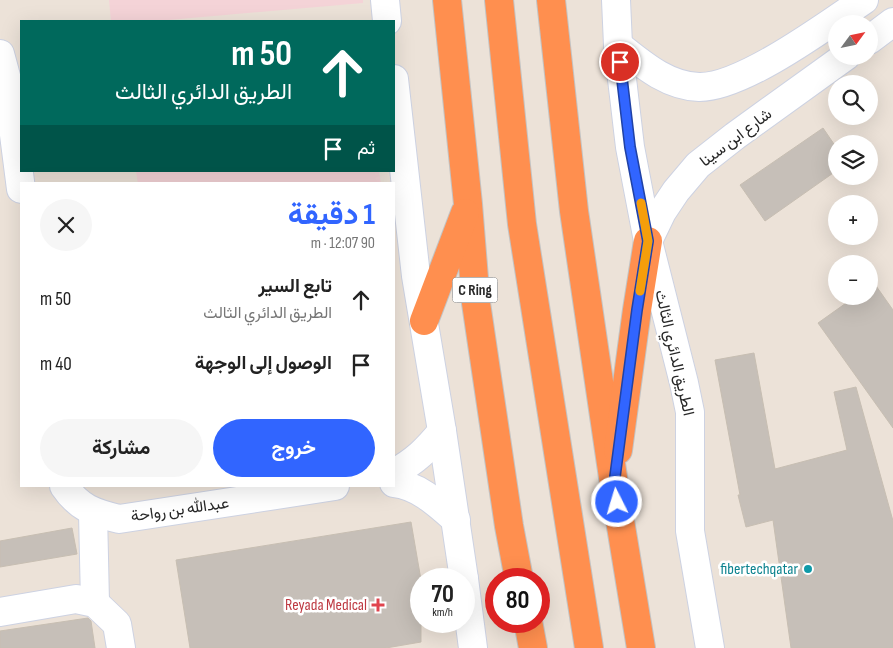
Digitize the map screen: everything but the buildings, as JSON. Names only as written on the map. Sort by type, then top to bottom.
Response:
[{"type":"highway","name":"C Ring","points":[[447,0],[476,303],[508,526],[517,568]]},
{"type":"highway","points":[[499,0],[522,224],[589,648]]},
{"type":"highway","points":[[550,0],[574,211],[614,484],[641,648]]},
{"type":"highway","points":[[424,321],[468,204]]},
{"type":"highway","points":[[614,484],[648,241]]},
{"type":"highway","points":[[530,633],[533,648]]},
{"type":"street","points":[[385,0],[388,20]]},
{"type":"street","name":"الطريق الدائري الثالث","points":[[616,0],[618,45],[630,147],[648,241],[690,412],[690,531],[710,648]]},
{"type":"street","points":[[618,45],[646,68],[672,81],[699,87],[726,82],[765,64],[864,0]]},
{"type":"street","points":[[878,33],[893,22]]},
{"type":"street","points":[[0,54],[7,80],[20,182]]},
{"type":"street","name":"شارع ابن سينا","points":[[648,241],[662,212],[676,191],[698,165],[834,65]]},
{"type":"street","points":[[395,88],[411,237],[463,568]]},
{"type":"street","points":[[395,472],[412,463],[429,448],[442,431]]},
{"type":"street","points":[[395,483],[420,492],[456,520]]},
{"type":"street","name":"عبدالله بن رواحة","points":[[65,487],[72,497],[93,512],[119,519],[328,487]]},
{"type":"street","points":[[93,512],[95,603]]},
{"type":"street","points":[[0,612],[76,599],[95,603],[117,624],[121,648]]},
{"type":"street","points":[[471,633],[473,648]]},
{"type":"shaded area","points":[[109,0],[363,0],[363,3],[168,20],[111,20]]},
{"type":"shaded area","points":[[136,172],[379,172],[381,182],[138,182]]},
{"type":"slow traffic","points":[[640,291],[648,241],[641,203]]},
{"type":"place","name":"fibertechqatar","points":[[808,569]]},
{"type":"place","name":"Reyada Medical","points":[[378,605]]},
{"type":"route","points":[[617,502],[614,484],[648,241],[630,147],[620,62]]}]
